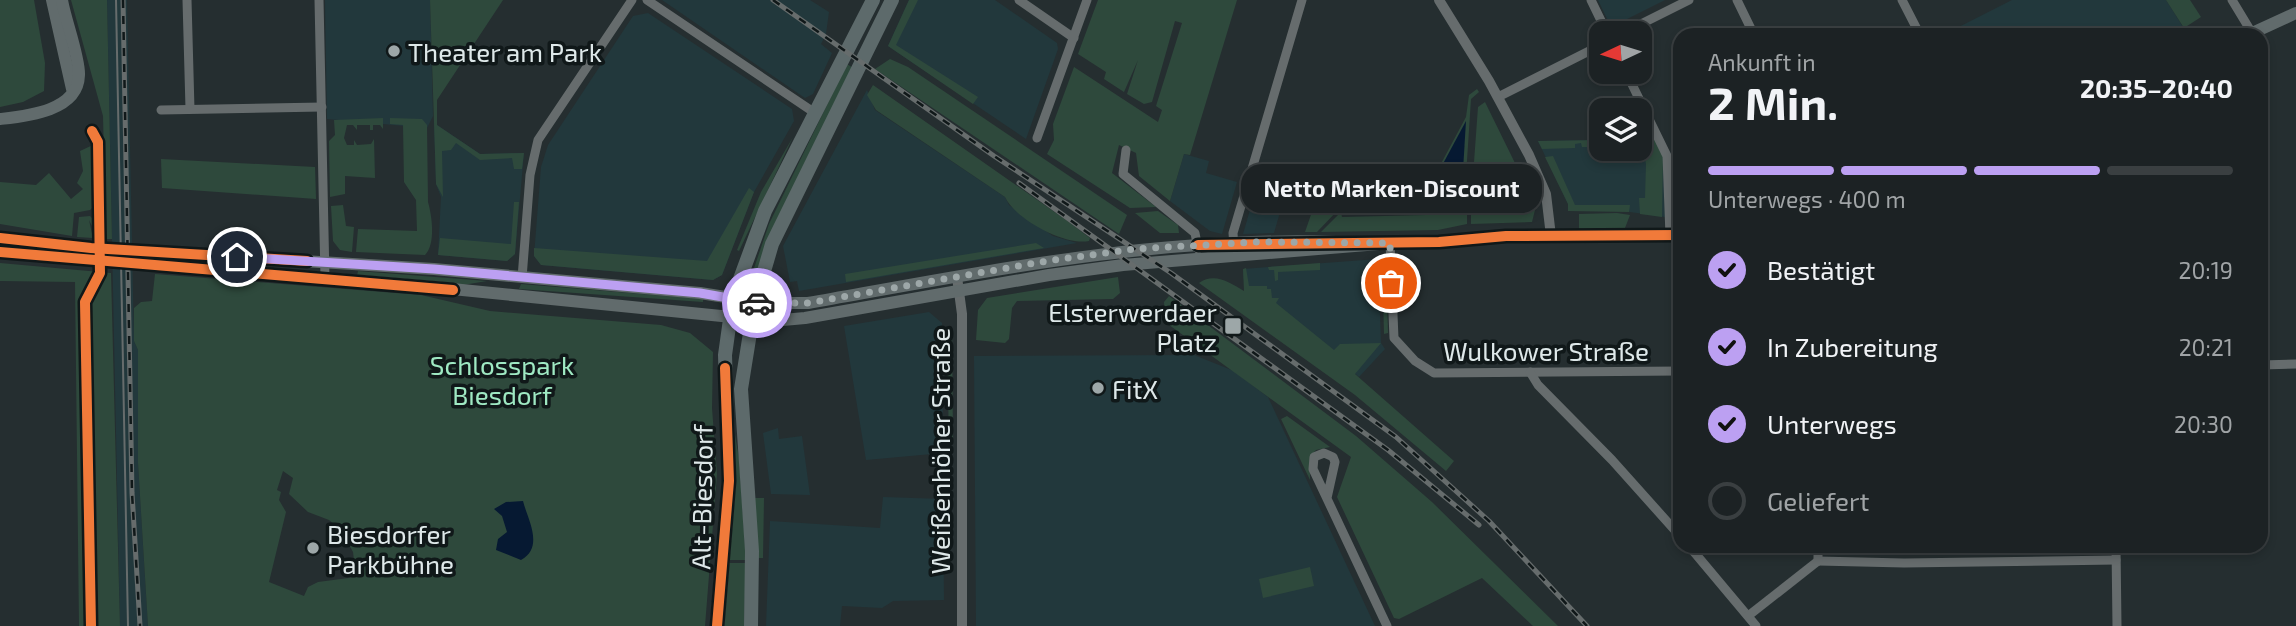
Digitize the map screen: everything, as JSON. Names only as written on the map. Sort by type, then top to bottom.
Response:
[{"type":"main road","points":[[52,0],[72,93]]},
{"type":"main road","points":[[0,119],[56,107],[72,93],[79,75],[62,0]]},
{"type":"main road","name":"Alt-Biesdorf","points":[[717,626],[728,500],[724,392],[729,317],[733,298],[765,211],[873,0]]},
{"type":"main road","name":"Alt-Biesdorf","points":[[751,626],[752,551],[741,389],[755,302],[772,244],[892,0]]},
{"type":"main road","points":[[2263,28],[2296,13]]},
{"type":"main road","points":[[0,252],[92,255],[141,251],[326,262],[522,278],[755,302],[808,303],[1058,259],[1234,249],[1438,242],[1474,237],[1673,236]]},
{"type":"main road","points":[[0,238],[142,265],[324,278],[751,320],[786,321],[1198,251]]},
{"type":"main road","points":[[477,292],[517,284],[522,278]]},
{"type":"street","points":[[187,0],[190,109]]},
{"type":"street","points":[[319,0],[326,262],[324,278]]},
{"type":"street","points":[[522,278],[532,158],[538,140],[632,0]]},
{"type":"street","points":[[647,0],[815,113]]},
{"type":"street","points":[[1019,0],[1074,38]]},
{"type":"street","points":[[1037,138],[1087,0]]},
{"type":"street","points":[[1234,249],[1233,233],[1302,0]]},
{"type":"street","points":[[1439,0],[1498,97],[1546,194],[1551,236]]},
{"type":"street","points":[[1591,0],[1601,21]]},
{"type":"street","points":[[1647,21],[1689,0]]},
{"type":"street","points":[[1737,0],[1751,28]]},
{"type":"street","points":[[1902,0],[1916,28]]},
{"type":"street","points":[[2232,0],[2247,28]]},
{"type":"street","points":[[1498,97],[1589,51]]},
{"type":"street","points":[[1632,84],[1664,146],[1673,220]]},
{"type":"street","points":[[161,110],[322,107]]},
{"type":"street","points":[[1126,150],[1123,174],[1195,233],[1198,251]]},
{"type":"street","name":"Wulkower Straße","points":[[1384,244],[1394,338],[1415,362],[1441,375],[1673,371]]},
{"type":"street","name":"Weißenhöher Straße","points":[[957,276],[962,314],[962,626]]},
{"type":"street","points":[[2268,365],[2296,364]]},
{"type":"street","points":[[1530,372],[1538,385],[1612,460],[1673,528]]},
{"type":"street","points":[[1327,498],[1387,626]]},
{"type":"street","points":[[1695,553],[1756,626]]},
{"type":"street","points":[[1818,553],[1818,561]]},
{"type":"street","points":[[2116,553],[2117,626]]},
{"type":"street","points":[[1748,616],[1818,561],[2116,561]]},
{"type":"shaded area","points":[[107,0],[127,0],[134,341],[138,350],[138,463],[148,626],[120,626]]},
{"type":"shaded area","points":[[325,0],[430,0],[433,116],[427,128],[327,119]]},
{"type":"shaded area","points":[[662,0],[810,0],[829,12],[826,34],[821,44],[832,53],[813,94],[805,98]]},
{"type":"shaded area","points":[[909,0],[995,0],[1057,43],[1058,49],[1026,139],[888,46]]},
{"type":"shaded area","points":[[1598,0],[1665,0],[1623,21],[1608,21]]},
{"type":"shaded area","points":[[2012,0],[2166,0],[2184,28],[1957,28]]},
{"type":"shaded area","points":[[648,13],[792,109],[794,121],[754,192],[722,275],[713,280],[541,265],[534,256],[541,167],[548,145],[633,16]]},
{"type":"shaded area","points":[[867,90],[875,110],[1005,197],[1009,205],[1053,236],[1077,243],[799,291],[797,281],[790,282],[783,246]]},
{"type":"shaded area","points":[[434,123],[480,154],[524,153],[515,254],[507,261],[438,255],[441,197],[436,184]]},
{"type":"shaded area","points":[[1589,140],[1589,161],[1652,161],[1652,146],[1663,153],[1665,217],[1616,210],[1568,211],[1568,204],[1538,141]]},
{"type":"shaded area","points":[[1184,154],[1209,161],[1206,173],[1237,182],[1222,234],[1210,231],[1170,201]]},
{"type":"shaded area","points":[[1259,179],[1287,188],[1274,233],[1243,234]]},
{"type":"shaded area","points":[[1378,259],[1381,343],[1385,349],[1359,377],[1244,283],[1243,269]]},
{"type":"shaded area","points":[[929,312],[942,323],[943,453],[866,460],[844,326]]},
{"type":"shaded area","points":[[1194,355],[1234,371],[1268,397],[1375,626],[976,626],[974,356]]},
{"type":"shaded area","points":[[778,428],[779,439],[802,436],[810,495],[771,494],[763,433]]},
{"type":"shaded area","points":[[883,497],[943,499],[944,600],[893,601],[882,608],[842,606],[840,626],[766,626],[770,521],[880,528]]},
{"type":"green space","points":[[0,0],[34,0],[45,63],[44,91],[23,102],[0,107]]},
{"type":"green space","points":[[71,0],[107,0],[112,239],[106,239],[103,116]]},
{"type":"green space","points":[[430,0],[503,0],[437,100],[437,125],[480,154],[524,153],[522,169],[514,169],[512,158],[480,160],[456,143],[451,150],[442,151],[443,197],[436,184]]},
{"type":"green space","points":[[909,0],[918,0],[896,45],[978,97],[973,104],[888,46]]},
{"type":"green space","points":[[1098,0],[1237,0],[1190,155],[1184,154],[1170,201],[1139,176],[1136,153],[1119,145],[1112,173],[1156,207],[1130,208],[1047,154],[1054,140],[1053,124],[1074,67],[1158,122],[1162,110],[1156,106],[1182,23],[1175,21],[1152,102],[1144,104],[1127,94],[1138,60],[1124,92],[1104,79],[1106,72],[1078,54]]},
{"type":"green space","points":[[2166,0],[2190,0],[2201,17],[2184,28]]},
{"type":"green space","points":[[890,59],[908,67],[1127,215],[1119,234],[875,69]]},
{"type":"green space","points":[[847,64],[853,68],[756,277],[751,277],[769,224]]},
{"type":"green space","points":[[873,85],[1066,220],[1090,238],[1089,241],[1067,239],[1030,222],[1010,205],[1005,197],[876,110],[867,95]]},
{"type":"green space","points":[[1477,89],[1479,92],[1471,99],[1466,176],[1348,179],[1337,211],[1317,232],[1305,232],[1324,177],[1436,173],[1466,117],[1469,95]]},
{"type":"green space","points":[[1485,102],[1536,206],[1532,222],[1471,224],[1471,214],[1521,213],[1521,206],[1527,205],[1526,188],[1520,188],[1519,175],[1473,176],[1478,107]]},
{"type":"green space","points":[[383,118],[383,129],[380,125],[373,125],[373,130],[370,130],[370,125],[357,125],[357,130],[353,125],[347,125],[344,138],[347,145],[354,145],[354,140],[357,145],[371,144],[374,139],[375,178],[345,176],[345,194],[330,197],[329,141],[335,135],[334,120]]},
{"type":"green space","points":[[390,118],[422,119],[427,125],[428,202],[432,230],[431,244],[425,255],[356,252],[358,229],[417,231],[416,200],[404,182],[403,125],[390,124]]},
{"type":"green space","points":[[793,137],[739,251],[737,250],[761,192]]},
{"type":"green space","points":[[1652,139],[1655,139],[1663,153],[1662,217],[1640,214],[1639,198],[1645,198],[1645,161],[1652,161]]},
{"type":"green space","points":[[1589,140],[1589,147],[1582,147],[1581,143],[1575,144],[1575,148],[1542,149],[1538,141]]},
{"type":"green space","points":[[95,144],[96,204],[90,210],[74,213],[72,236],[0,224],[0,182],[36,185],[49,173],[71,199],[83,189],[77,183],[83,171],[80,151]]},
{"type":"green space","points":[[1553,156],[1575,205],[1630,205],[1629,212],[1568,211],[1568,204],[1545,157]]},
{"type":"green space","points":[[161,159],[315,167],[316,199],[162,188]]},
{"type":"green space","points":[[749,188],[754,192],[722,275],[713,280],[541,265],[534,256],[534,248],[707,261]]},
{"type":"green space","points":[[514,202],[519,202],[515,254],[507,261],[438,255],[440,238],[511,244]]},
{"type":"green space","points":[[343,205],[346,226],[354,227],[352,252],[340,250],[333,241],[331,206]]},
{"type":"green space","points":[[1158,211],[1178,225],[1179,233],[1160,233],[1135,213]]},
{"type":"green space","points":[[1341,212],[1342,217],[1467,214],[1467,224],[1438,230],[1321,232]]},
{"type":"green space","points":[[1579,214],[1630,215],[1625,228],[1579,230]]},
{"type":"green space","points":[[90,216],[97,223],[97,236],[89,220],[93,238],[77,237],[79,217]]},
{"type":"green space","points":[[1036,243],[1044,248],[846,282],[845,274]]},
{"type":"green space","points":[[1386,257],[1388,333],[1384,334],[1382,258]]},
{"type":"green space","points":[[0,263],[111,273],[120,626],[79,626],[75,282],[0,281]]},
{"type":"green space","points":[[1320,263],[1320,270],[1278,272],[1278,280],[1275,281],[1274,270],[1269,270],[1268,267]]},
{"type":"green space","points":[[1246,268],[1249,286],[1267,286],[1267,289],[1271,289],[1272,298],[1279,298],[1276,303],[1334,350],[1340,344],[1381,343],[1355,374],[1454,461],[1446,471],[1355,395],[1199,283],[1211,278],[1217,279],[1244,291],[1243,269]]},
{"type":"green space","points":[[358,271],[487,281],[463,285],[357,276]]},
{"type":"green space","name":"Schlosspark Biesdorf","points":[[155,274],[421,295],[490,311],[661,325],[690,333],[713,352],[712,408],[717,474],[705,626],[148,626],[138,463],[138,350],[134,341],[134,308],[141,302],[152,301]],"holes":[[[283,471],[293,478],[289,494],[308,512],[329,520],[341,530],[353,552],[356,577],[318,582],[308,587],[304,596],[269,582],[286,512],[279,500],[281,492],[277,490]]]},
{"type":"green space","points":[[1118,277],[1120,293],[1113,299],[1017,301],[1012,308],[1009,339],[1005,343],[976,340],[978,310],[987,298]]},
{"type":"green space","points":[[521,284],[703,299],[703,302],[519,289]]},
{"type":"green space","points":[[1169,296],[1356,436],[1432,502],[1558,626],[1533,626],[1482,578],[1399,619],[1394,618],[1337,497],[1351,457],[1165,322],[1164,302]]},
{"type":"green space","points":[[952,330],[953,444],[949,445],[947,340]]},
{"type":"green space","points":[[1287,416],[1330,447],[1316,450],[1310,456],[1310,480],[1281,419]]},
{"type":"green space","points":[[732,435],[735,435],[739,458],[746,560],[728,560]]},
{"type":"green space","points":[[755,498],[764,498],[763,558],[757,558]]},
{"type":"green space","points":[[727,563],[746,563],[744,626],[721,626]]},
{"type":"green space","points":[[1310,567],[1314,586],[1263,598],[1259,579]]},
{"type":"water","points":[[1466,121],[1463,170],[1460,173],[1438,173]]},
{"type":"water","points":[[523,501],[533,540],[532,548],[521,560],[496,550],[498,539],[507,532],[502,516],[494,509],[506,502]]},
{"type":"tram line","points":[[116,0],[128,626]]},
{"type":"railway","points":[[123,0],[132,493],[140,626]]},
{"type":"railway","points":[[773,0],[994,156],[1171,273],[1396,437],[1489,521],[1587,626]]},
{"type":"railway","points":[[1019,183],[1388,450],[1479,525]]},
{"type":"cycle path","points":[[91,626],[85,302],[100,273],[98,142],[92,131]]},
{"type":"cycle path","points":[[1198,245],[1439,242],[1506,236],[1673,235]]},
{"type":"cycle path","points":[[0,238],[91,248],[307,261]]},
{"type":"cycle path","points":[[0,252],[453,290]]},
{"type":"cycle path","points":[[717,626],[729,481],[725,368]]},
{"type":"way so far","points":[[757,303],[808,303],[1119,251],[1257,242],[1390,243],[1391,283]]},
{"type":"place","name":"Theater am Park","points":[[394,51]]},
{"type":"place","name":"Netto Marken-Discount","points":[[1391,283]]},
{"type":"place","name":"Elsterwerdaer Platz","points":[[1233,326]]},
{"type":"place","name":"FitX","points":[[1098,388]]},
{"type":"place","name":"Biesdorfer Parkbühne","points":[[313,548]]},
{"type":"route","points":[[237,257],[434,269],[700,293],[757,303]]}]
